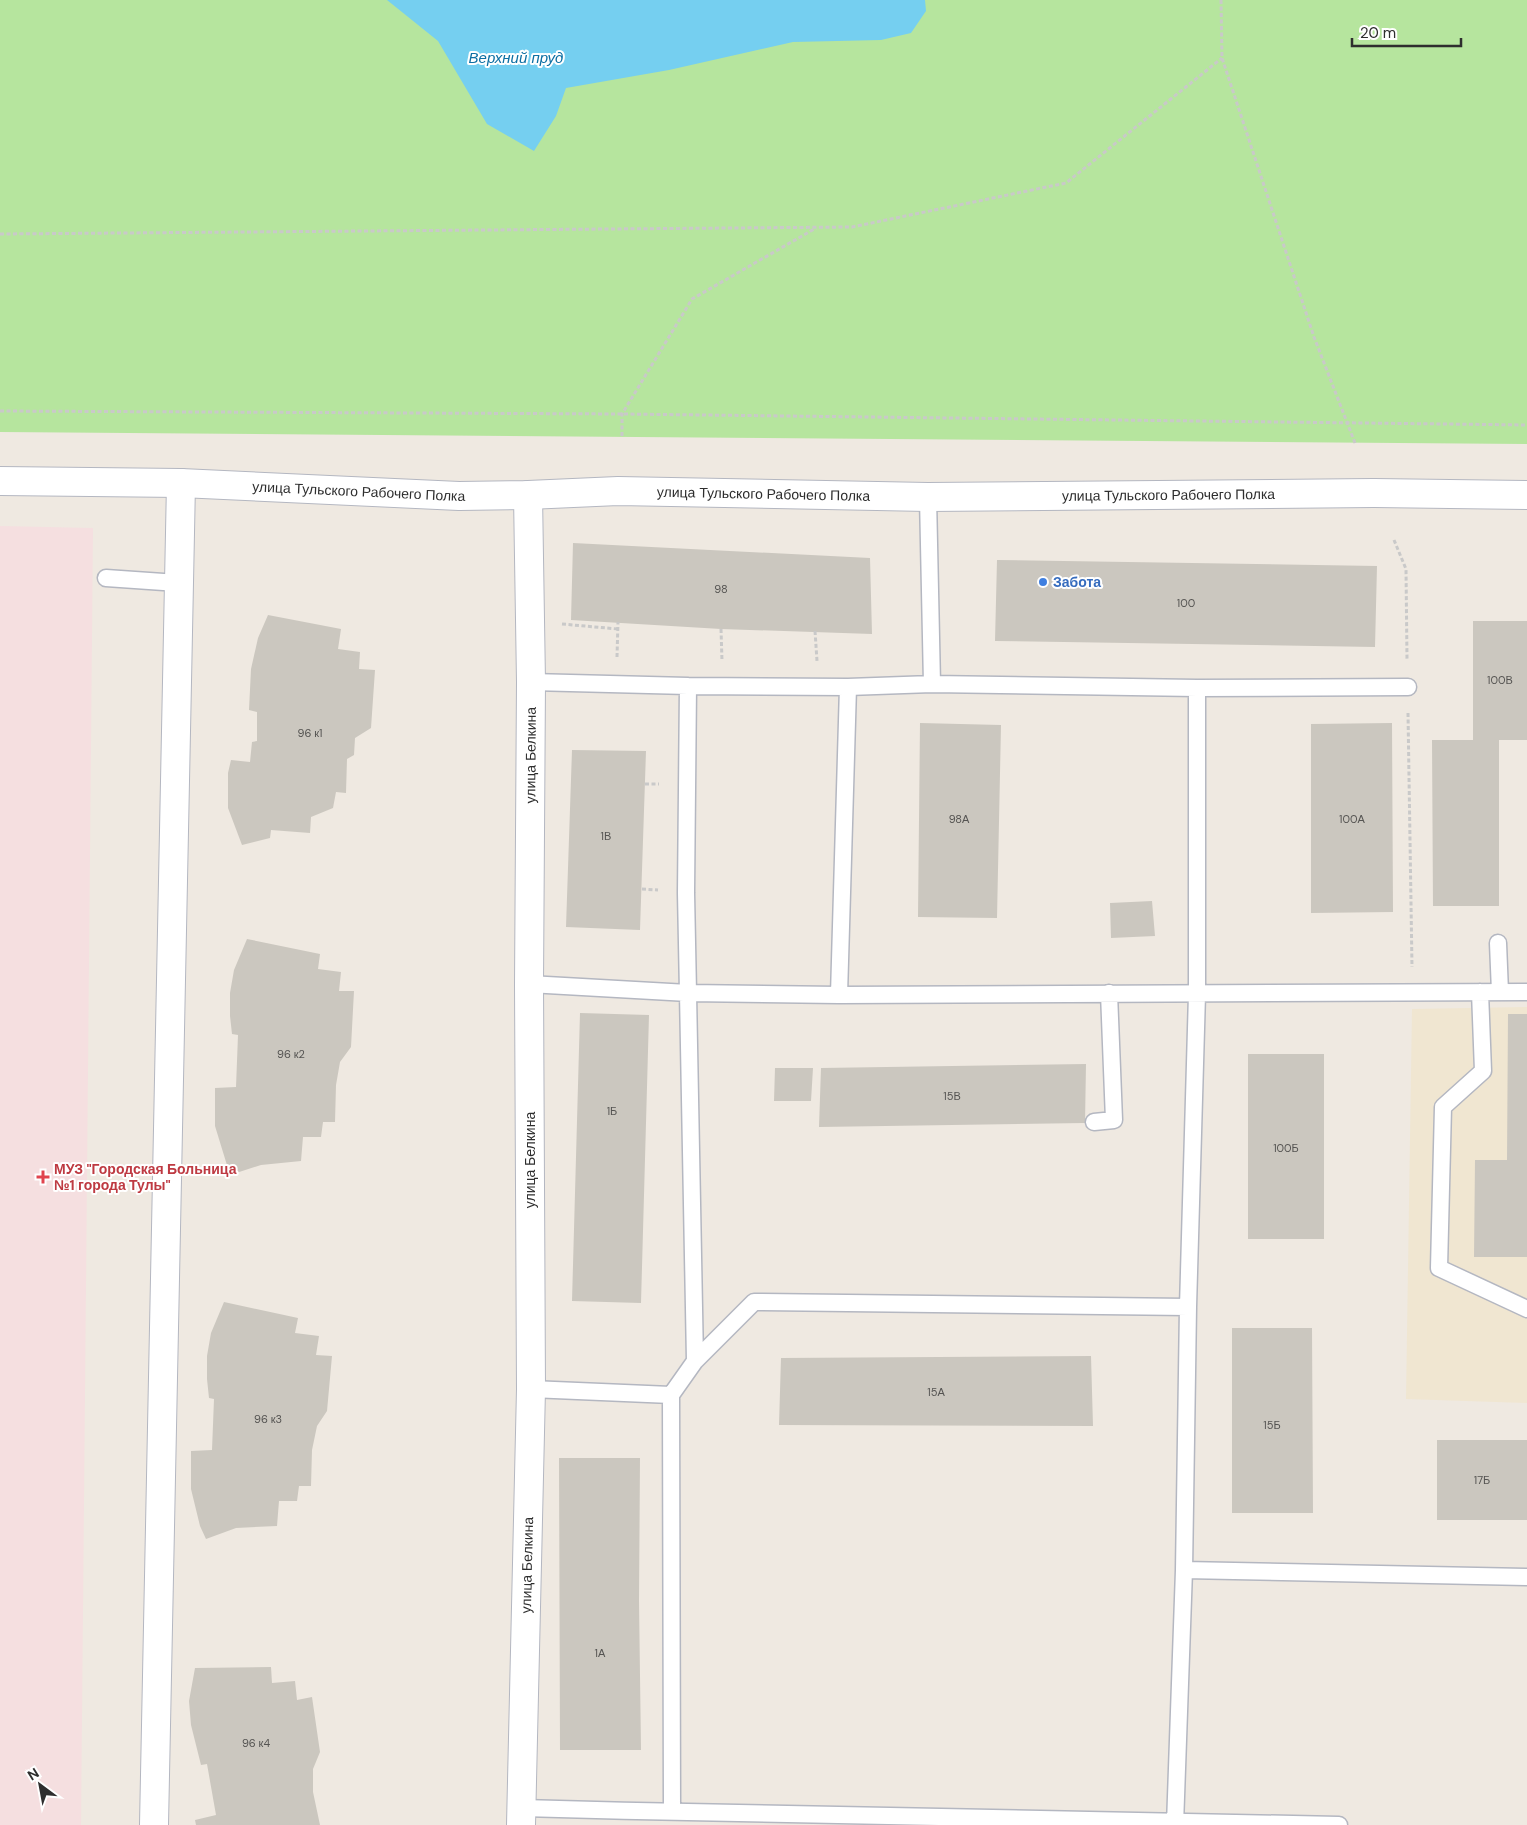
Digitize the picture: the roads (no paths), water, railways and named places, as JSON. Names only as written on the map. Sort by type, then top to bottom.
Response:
[{"type":"street","name":"улица Тульского Рабочего Полка","points":[[0,481],[181,483],[459,496],[528,495],[618,490],[928,497],[1374,493],[1527,495]]},
{"type":"street","points":[[154,1825],[181,483]]},
{"type":"street","name":"улица Белкина","points":[[521,1816],[531,1390],[529,984],[531,682],[528,495]]},
{"type":"lane","points":[[928,497],[932,684]]},
{"type":"lane","points":[[106,578],[178,583]]},
{"type":"lane","points":[[531,682],[688,686],[848,687],[932,684],[1197,688],[1408,687]]},
{"type":"lane","points":[[688,686],[686,893],[695,1360]]},
{"type":"lane","points":[[839,995],[848,687]]},
{"type":"lane","points":[[1176,1823],[1184,1570],[1188,1307],[1197,994],[1197,688]]},
{"type":"lane","points":[[1498,942],[1500,992]]},
{"type":"lane","points":[[529,984],[688,993],[839,995],[1527,992]]},
{"type":"lane","points":[[1480,992],[1483,1071],[1443,1107],[1439,1268],[1527,1309]]},
{"type":"lane","points":[[1094,1122],[1114,1120],[1109,993]]},
{"type":"lane","points":[[672,1812],[671,1395],[695,1360],[754,1302],[1188,1307]]},
{"type":"lane","points":[[531,1390],[671,1395]]},
{"type":"lane","points":[[1184,1570],[1527,1577]]},
{"type":"lane","points":[[521,1816],[672,1812],[1339,1825]]},
{"type":"water","name":"Верхний пруд","points":[[387,0],[925,0],[926,11],[911,33],[881,40],[793,42],[669,70],[566,88],[556,116],[534,151],[487,124],[438,41]]},
{"type":"place","name":"Забота","points":[[1043,582]]},
{"type":"place","name":"МУЗ \"Городская Больница №1 города Тулы\"","points":[[43,1177]]}]
